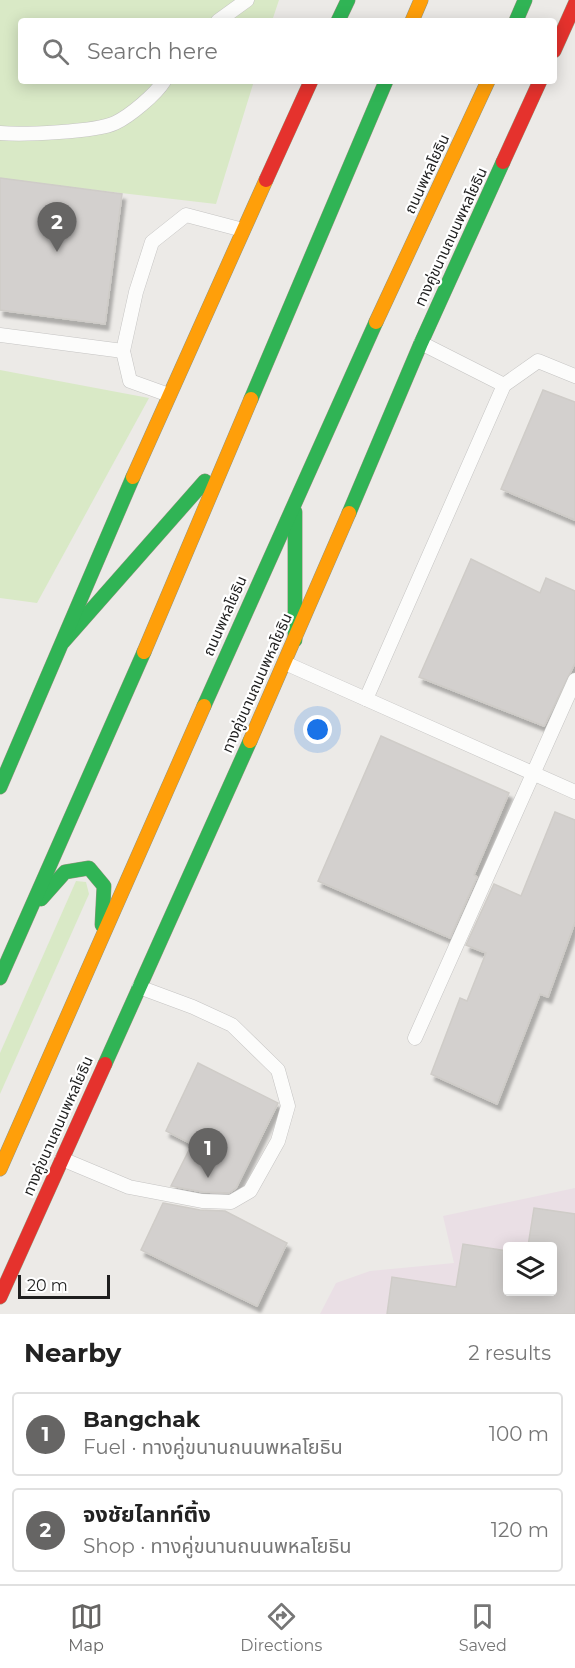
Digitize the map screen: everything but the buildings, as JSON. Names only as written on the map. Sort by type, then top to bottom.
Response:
[{"type":"main road","points":[[339,18],[346,0]]},
{"type":"main road","points":[[413,18],[421,0]]},
{"type":"main road","points":[[517,18],[525,0]]},
{"type":"main road","points":[[557,44],[575,4]]},
{"type":"main road","points":[[0,787],[169,395],[309,84]]},
{"type":"main road","points":[[0,978],[386,84]]},
{"type":"main road","name":"ถนนพหลโยธิน","points":[[0,1168],[295,498],[487,84]]},
{"type":"main road","name":"ทางคู่ขนานถนนพหลโยธิน","points":[[0,1297],[285,663],[421,343],[539,84]]},
{"type":"main road","points":[[63,642],[224,459]]},
{"type":"main road","points":[[295,498],[295,640]]},
{"type":"main road","points":[[30,912],[65,872],[89,868],[104,886],[101,941]]},
{"type":"lane","points":[[222,18],[247,0]]},
{"type":"lane","points":[[0,133],[46,134],[114,123],[159,90],[162,84]]},
{"type":"lane","points":[[169,395],[130,381],[123,351],[135,292],[152,242],[186,216],[243,230]]},
{"type":"lane","points":[[0,335],[123,351]]},
{"type":"lane","points":[[421,343],[504,385]]},
{"type":"lane","points":[[366,699],[504,385],[538,361],[575,376]]},
{"type":"lane","points":[[285,663],[575,792]]},
{"type":"lane","points":[[415,1038],[575,680]]},
{"type":"lane","points":[[62,1159],[129,1187],[202,1201],[231,1202],[250,1191],[278,1142],[288,1106],[278,1070],[232,1025],[193,1007],[139,987]]},
{"type":"shaded area","points":[[575,1188],[575,1314],[320,1314],[336,1283],[370,1271],[454,1263],[443,1216]]},
{"type":"green space","points":[[0,0],[279,0],[273,18],[18,18],[18,84],[253,84],[216,204],[0,179]]},
{"type":"green space","points":[[0,370],[149,398],[37,603],[0,598]]},
{"type":"green space","points":[[76,881],[86,882],[89,894],[0,1094],[0,1053]]},
{"type":"traffic: fast","points":[[339,18],[348,0]]},
{"type":"traffic: fast","points":[[517,18],[525,0]]},
{"type":"traffic: fast","points":[[251,399],[385,84]]},
{"type":"traffic: fast","points":[[349,513],[421,343],[503,162]]},
{"type":"traffic: fast","points":[[204,706],[376,322]]},
{"type":"traffic: fast","points":[[0,787],[133,477]]},
{"type":"traffic: fast","points":[[63,642],[205,481]]},
{"type":"traffic: fast","points":[[295,512],[295,640]]},
{"type":"traffic: fast","points":[[0,978],[144,652]]},
{"type":"traffic: fast","points":[[105,1064],[250,741]]},
{"type":"traffic: fast","points":[[41,899],[65,872],[89,868],[104,886],[102,925]]},
{"type":"traffic: slow","points":[[413,18],[421,0]]},
{"type":"traffic: slow","points":[[376,322],[487,84]]},
{"type":"traffic: slow","points":[[133,477],[266,180]]},
{"type":"traffic: slow","points":[[144,652],[251,399]]},
{"type":"traffic: slow","points":[[250,741],[349,513]]},
{"type":"traffic: slow","points":[[0,1169],[204,706]]},
{"type":"traffic: jam","points":[[557,44],[575,4]]},
{"type":"traffic: jam","points":[[266,180],[310,84]]},
{"type":"traffic: jam","points":[[503,162],[539,84]]},
{"type":"traffic: jam","points":[[0,1297],[105,1064]]},
{"type":"place","name":"จงชัยไลทท์ติ้ง","points":[[57,252]]},
{"type":"place","name":"Bangchak","points":[[208,1178]]}]
